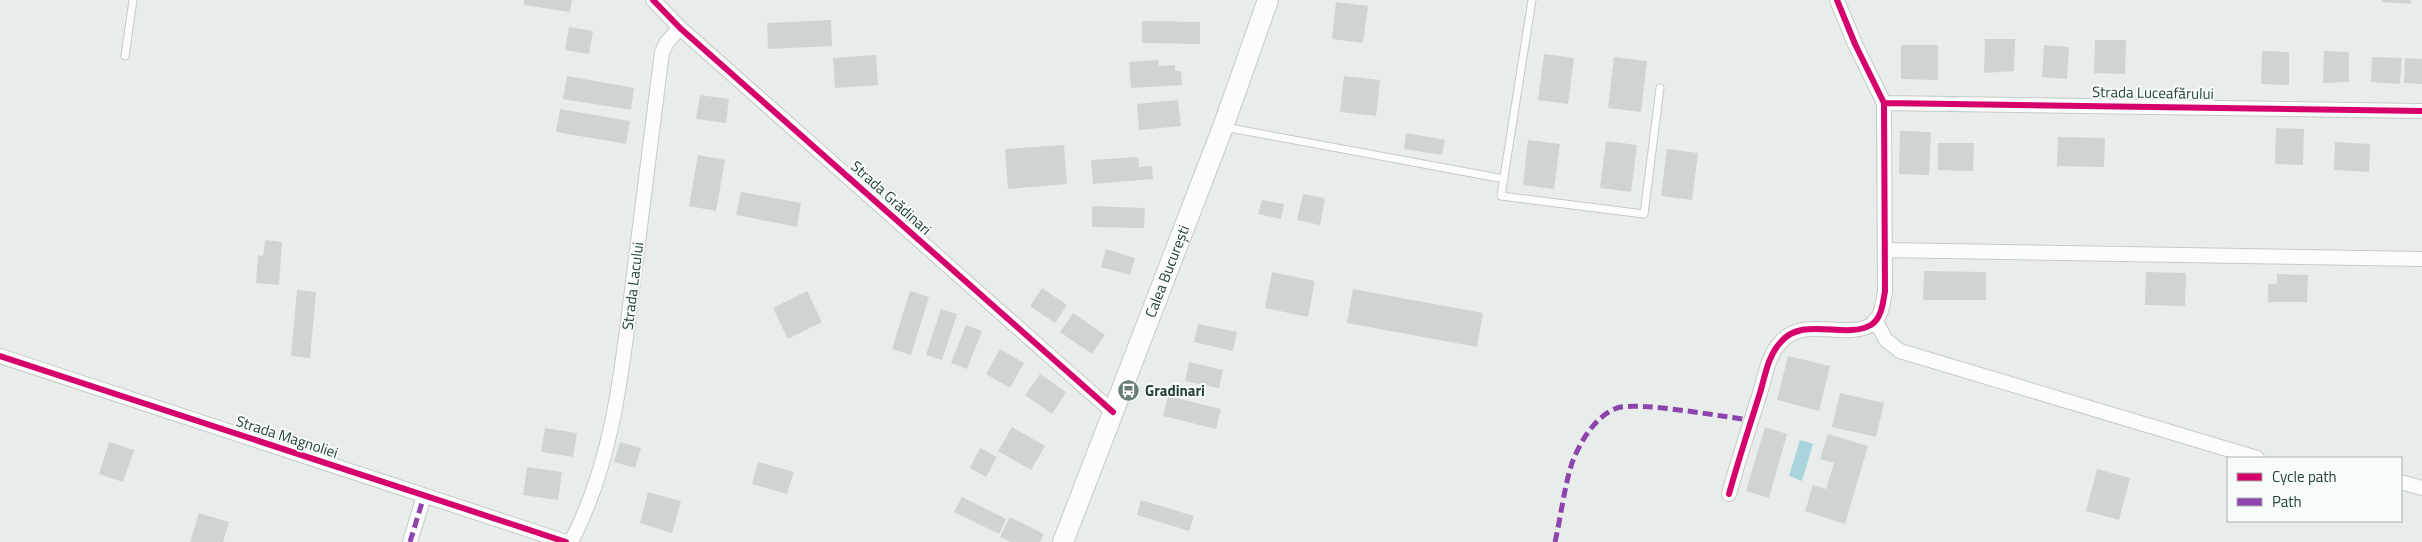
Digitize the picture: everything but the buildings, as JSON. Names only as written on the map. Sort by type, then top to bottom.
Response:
[{"type":"main road","name":"Calea București","points":[[1063,542],[1223,127],[1268,0]]},
{"type":"street","name":"Strada Grădinari","points":[[653,0],[680,28],[1114,412]]},
{"type":"street","points":[[1729,494],[1768,363],[1780,342],[1798,331],[1825,328],[1852,329],[1871,324],[1881,312],[1885,291],[1884,103],[1855,44],[1837,0]]},
{"type":"street","name":"Strada Lacului","points":[[572,542],[593,495],[610,432],[622,367],[662,52],[667,42],[680,28]]},
{"type":"street","name":"Strada Luceafărului","points":[[1884,103],[2422,111]]},
{"type":"street","points":[[1885,250],[2422,259]]},
{"type":"street","points":[[1875,320],[1886,340],[1900,351],[2254,457]]},
{"type":"street","name":"Strada Magnoliei","points":[[0,356],[566,542]]},
{"type":"street","points":[[2402,482],[2422,488]]},
{"type":"street","points":[[410,542],[424,496]]},
{"type":"lane","points":[[125,56],[133,0]]},
{"type":"lane","points":[[1532,0],[1501,196],[1644,214],[1660,88]]},
{"type":"lane","points":[[1223,127],[1504,179]]},
{"type":"water","points":[[1800,440],[1813,444],[1802,481],[1789,476]]},
{"type":"marked path","points":[[1555,542],[1567,482],[1575,455],[1595,423],[1609,412],[1628,406],[1682,410],[1750,420]]},
{"type":"marked path","points":[[410,542],[424,496]]},
{"type":"cycle path","points":[[653,0],[680,28],[1113,412]]},
{"type":"cycle path","points":[[1729,494],[1767,368],[1772,355],[1780,343],[1789,335],[1800,330],[1848,330],[1860,329],[1871,325],[1878,318],[1883,305],[1885,291],[1884,103],[1855,44],[1837,0]]},
{"type":"cycle path","points":[[1884,103],[2422,111]]},
{"type":"cycle path","points":[[0,356],[566,542]]},
{"type":"place","name":"Gradinari","points":[[1129,391]]}]
